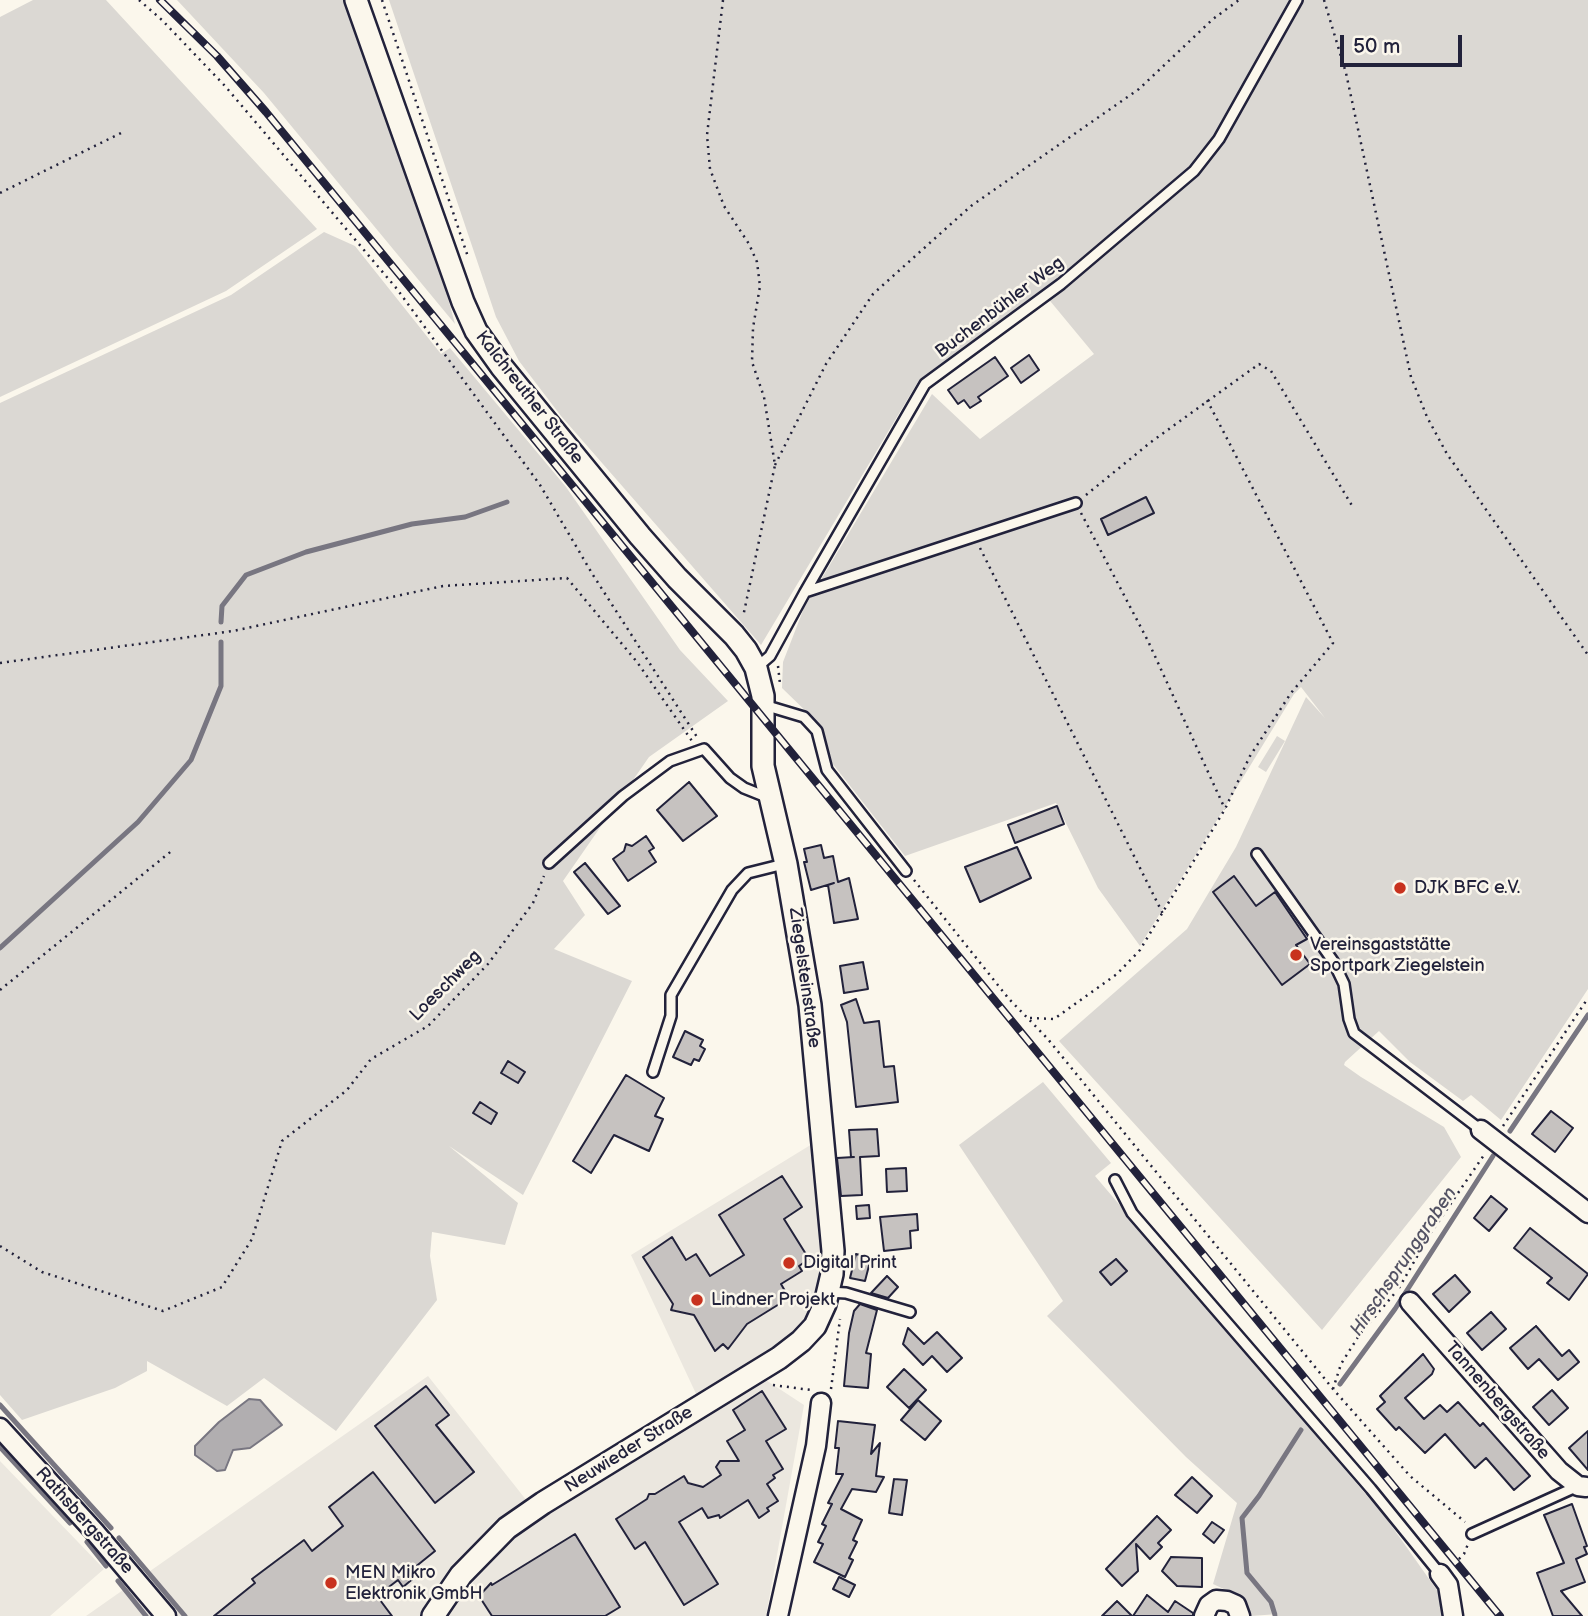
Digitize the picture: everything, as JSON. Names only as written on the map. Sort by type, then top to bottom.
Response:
[{"type":"street","name":"Kalchreuther Straße","points":[[356,0],[463,302],[476,331],[501,366],[640,536],[743,645],[763,662]]},
{"type":"street","name":"Ziegelsteinstraße","points":[[763,662],[762,754],[769,798],[786,864],[810,1005],[833,1251],[829,1292]]},
{"type":"street","points":[[1488,1135],[1588,1213]]},
{"type":"street","name":"Neuwieder Straße","points":[[441,1612],[478,1555],[522,1517],[792,1349],[809,1333],[820,1317],[829,1292]]},
{"type":"street","name":"Tannenbergstraße","points":[[1410,1302],[1559,1471],[1585,1488]]},
{"type":"street","points":[[778,1616],[826,1398]]},
{"type":"street","name":"Rathsbergstraße","points":[[0,1428],[94,1531],[166,1616]]},
{"type":"street","points":[[1440,1574],[1448,1585],[1453,1616]]},
{"type":"street","points":[[1203,1616],[1209,1605],[1216,1600],[1236,1605],[1240,1616]]},
{"type":"lane","name":"Buchenbühler Weg","points":[[763,662],[925,384],[1060,284],[1194,171],[1219,139],[1297,0]]},
{"type":"lane","points":[[805,592],[1076,503]]},
{"type":"lane","points":[[763,705],[804,717],[817,731],[827,770],[906,871]]},
{"type":"lane","points":[[549,863],[623,796],[670,761],[702,750],[730,778],[744,788],[769,798]]},
{"type":"lane","points":[[1257,854],[1333,961],[1344,984],[1354,1033],[1488,1135]]},
{"type":"lane","points":[[653,1072],[671,1016],[671,995],[732,890],[748,873],[786,864]]},
{"type":"lane","points":[[1115,1180],[1132,1213],[1371,1489],[1440,1574]]},
{"type":"lane","points":[[829,1292],[846,1293],[910,1312]]},
{"type":"lane","points":[[1472,1534],[1585,1488]]},
{"type":"path","points":[[139,0],[162,20],[225,86],[397,289],[540,485],[702,750]]},
{"type":"path","points":[[382,0],[471,264]]},
{"type":"path","points":[[723,0],[706,135],[710,169],[724,206],[749,244],[757,262],[760,286],[753,328],[752,362],[764,397],[775,465]]},
{"type":"path","points":[[741,627],[775,465],[826,364],[873,294],[971,206],[1139,89],[1213,19],[1239,0]]},
{"type":"path","points":[[1324,0],[1346,73],[1411,377],[1427,417],[1447,454],[1588,655]]},
{"type":"path","points":[[0,193],[121,133]]},
{"type":"path","points":[[1226,809],[1148,641],[1076,503],[1207,400],[1259,364],[1270,371],[1354,509]]},
{"type":"path","points":[[1030,1018],[1054,1019],[1117,974],[1140,950],[1226,809],[1250,756],[1291,694],[1334,643],[1207,400]]},
{"type":"path","points":[[974,536],[1163,915]]},
{"type":"path","points":[[0,663],[233,631],[443,586],[567,578],[637,662],[702,750]]},
{"type":"path","points":[[637,662],[645,656]]},
{"type":"path","points":[[763,662],[779,667],[780,684],[790,713]]},
{"type":"path","points":[[0,990],[174,849]]},
{"type":"path","name":"Loeschweg","points":[[0,1246],[42,1272],[163,1311],[222,1287],[252,1239],[282,1141],[347,1090],[371,1059],[428,1026],[488,964],[533,903],[549,863]]},
{"type":"path","points":[[906,871],[1009,999],[1030,1018],[1333,1389],[1410,1476],[1465,1521],[1472,1534],[1464,1554],[1440,1574]]},
{"type":"path","points":[[1333,1389],[1341,1364],[1360,1334],[1399,1289],[1488,1135],[1588,998]]},
{"type":"path","points":[[753,1373],[761,1383],[826,1398],[841,1309],[829,1292]]},
{"type":"shaded area","points":[[33,0],[106,0],[317,229],[226,291],[0,397],[0,17]]},
{"type":"shaded area","points":[[177,0],[344,0],[443,280],[455,324],[264,93]]},
{"type":"shaded area","points":[[389,0],[1588,0],[1588,989],[1501,1120],[1471,1095],[1463,1101],[1410,1062],[1379,1031],[1345,1062],[1344,1065],[1361,1077],[1444,1127],[1461,1157],[1322,1330],[1059,1041],[1187,929],[1236,847],[1306,697],[1325,718],[1301,687],[1294,694],[1140,946],[1098,888],[1056,803],[905,856],[825,754],[817,722],[782,688],[783,662],[804,608],[932,394],[980,439],[1094,354],[1041,290],[919,380],[761,645],[561,416],[519,361],[496,317]]},
{"type":"shaded area","points":[[324,232],[355,246],[441,354],[450,348],[566,487],[680,650],[728,701],[649,757],[563,881],[585,915],[554,949],[632,981],[523,1195],[449,1146],[518,1203],[505,1245],[432,1232],[430,1256],[437,1300],[336,1431],[264,1378],[227,1406],[147,1361],[147,1371],[115,1388],[22,1420],[0,1395],[0,403],[231,295]]},
{"type":"shaded area","points":[[1277,736],[1285,741],[1266,772],[1258,767]]},
{"type":"shaded area","points":[[1043,1082],[1111,1163],[1095,1176],[1386,1518],[1446,1603],[1447,1616],[1251,1616],[1241,1597],[1213,1584],[1237,1503],[1186,1457],[1047,1316],[1063,1301],[959,1145]]},
{"type":"shaded area","points":[[817,1141],[825,1263],[807,1321],[749,1369],[804,1405],[766,1616],[86,1616],[428,1376],[527,1501],[698,1398],[631,1255]]},
{"type":"shaded area","points":[[249,1399],[260,1400],[282,1425],[250,1448],[233,1450],[225,1470],[217,1471],[195,1455],[195,1446],[219,1422]]},
{"type":"shaded area","points":[[0,1461],[104,1569],[50,1616],[0,1616]]},
{"type":"building","points":[[1029,355],[1039,370],[1021,383],[1011,368]]},
{"type":"building","points":[[995,357],[1008,376],[978,397],[981,401],[970,408],[964,400],[958,404],[948,390]]},
{"type":"building","points":[[1146,497],[1154,513],[1108,535],[1101,519]]},
{"type":"building","points":[[689,782],[717,816],[683,841],[657,810]]},
{"type":"building","points":[[1057,806],[1064,824],[1015,843],[1008,825]]},
{"type":"building","points":[[646,836],[654,848],[649,851],[656,862],[628,881],[613,859],[624,851],[626,844],[632,846]]},
{"type":"building","points":[[821,845],[824,858],[833,856],[838,882],[849,878],[858,919],[834,923],[828,885],[834,883],[811,890],[804,862],[807,862],[804,849]]},
{"type":"building","points":[[1017,847],[1031,878],[980,902],[965,867]]},
{"type":"building","points":[[585,863],[620,906],[608,914],[574,872]]},
{"type":"building","points":[[1234,876],[1256,906],[1275,892],[1307,939],[1296,945],[1310,964],[1282,985],[1213,892]]},
{"type":"building","points":[[863,962],[868,989],[844,993],[840,966]]},
{"type":"building","points":[[856,999],[864,1023],[879,1021],[884,1067],[894,1066],[898,1102],[856,1107],[847,1022],[841,1005]]},
{"type":"building","points":[[685,1031],[703,1040],[700,1046],[705,1049],[699,1061],[694,1059],[691,1065],[673,1057]]},
{"type":"building","points":[[508,1061],[525,1072],[518,1083],[501,1073]]},
{"type":"building","points":[[626,1075],[664,1098],[655,1116],[663,1119],[649,1151],[614,1135],[591,1173],[573,1161]]},
{"type":"building","points":[[480,1102],[497,1113],[491,1124],[473,1113]]},
{"type":"building","points":[[1551,1111],[1573,1128],[1555,1152],[1532,1134]]},
{"type":"building","points":[[877,1129],[879,1156],[860,1157],[862,1195],[841,1196],[837,1158],[854,1157],[851,1157],[849,1130]]},
{"type":"building","points":[[906,1168],[907,1191],[887,1192],[886,1169]]},
{"type":"building","points":[[782,1176],[802,1207],[784,1219],[809,1259],[799,1266],[802,1271],[781,1284],[789,1298],[747,1324],[728,1349],[723,1344],[715,1351],[694,1315],[671,1310],[673,1304],[643,1257],[672,1237],[686,1260],[696,1254],[710,1276],[744,1255],[719,1215]]},
{"type":"building","points":[[1491,1196],[1507,1209],[1489,1231],[1474,1218]]},
{"type":"building","points":[[869,1205],[870,1218],[857,1219],[856,1206]]},
{"type":"building","points":[[917,1214],[918,1230],[910,1231],[911,1248],[884,1251],[880,1217]]},
{"type":"building","points":[[1530,1228],[1588,1274],[1569,1300],[1547,1283],[1552,1278],[1514,1248]]},
{"type":"building","points":[[856,1254],[871,1258],[865,1281],[850,1278]]},
{"type":"building","points":[[1116,1259],[1127,1271],[1111,1285],[1100,1272]]},
{"type":"building","points":[[1455,1275],[1470,1292],[1449,1312],[1433,1294]]},
{"type":"building","points":[[887,1276],[898,1287],[888,1298],[871,1293]]},
{"type":"building","points":[[860,1304],[877,1310],[866,1353],[871,1354],[868,1388],[844,1386],[849,1333],[854,1311]]},
{"type":"building","points":[[1491,1312],[1506,1329],[1482,1350],[1467,1333]]},
{"type":"building","points":[[1536,1326],[1562,1356],[1569,1350],[1579,1362],[1558,1380],[1539,1359],[1528,1369],[1510,1348]]},
{"type":"building","points":[[908,1328],[924,1344],[937,1332],[962,1358],[947,1372],[932,1356],[923,1365],[903,1344]]},
{"type":"building","points":[[1423,1354],[1434,1369],[1432,1374],[1405,1398],[1424,1419],[1440,1405],[1447,1412],[1458,1402],[1480,1426],[1483,1423],[1530,1476],[1514,1490],[1486,1458],[1475,1468],[1445,1434],[1425,1453],[1399,1427],[1396,1430],[1377,1409],[1385,1402],[1380,1396]]},
{"type":"building","points":[[904,1369],[926,1390],[909,1408],[887,1387]]},
{"type":"building","points":[[426,1386],[449,1415],[436,1425],[474,1472],[435,1503],[375,1426]]},
{"type":"building","points":[[1552,1390],[1568,1408],[1549,1425],[1533,1407]]},
{"type":"building","points":[[762,1391],[786,1429],[766,1441],[783,1469],[773,1475],[775,1478],[767,1484],[778,1501],[767,1508],[769,1511],[759,1518],[748,1500],[720,1518],[719,1515],[708,1518],[702,1508],[679,1522],[718,1584],[684,1605],[645,1542],[635,1549],[616,1519],[647,1499],[649,1494],[655,1494],[684,1476],[688,1483],[703,1487],[721,1475],[716,1467],[720,1461],[739,1461],[727,1441],[745,1430],[733,1410]]},
{"type":"building","points":[[918,1400],[941,1421],[925,1440],[901,1420]]},
{"type":"building","points":[[838,1421],[875,1425],[871,1454],[880,1443],[876,1476],[884,1477],[876,1492],[852,1489],[841,1509],[862,1520],[853,1540],[857,1542],[849,1558],[853,1560],[845,1577],[814,1562],[823,1544],[818,1542],[826,1526],[822,1524],[832,1504],[828,1503],[843,1474],[836,1474]]},
{"type":"building","points":[[1588,1431],[1588,1470],[1569,1448]]},
{"type":"building","points":[[373,1472],[435,1551],[409,1572],[414,1578],[403,1587],[398,1580],[377,1596],[392,1616],[214,1616],[255,1583],[252,1579],[304,1540],[312,1551],[343,1526],[329,1507]]},
{"type":"building","points":[[1192,1477],[1212,1496],[1197,1513],[1175,1495]]},
{"type":"building","points":[[894,1479],[907,1480],[902,1515],[889,1513]]},
{"type":"building","points":[[1572,1504],[1587,1546],[1584,1547],[1587,1554],[1576,1559],[1585,1582],[1561,1591],[1582,1616],[1553,1616],[1537,1573],[1564,1563],[1544,1515]]},
{"type":"building","points":[[1157,1516],[1171,1530],[1158,1543],[1162,1547],[1150,1559],[1136,1544],[1138,1571],[1122,1586],[1106,1569]]},
{"type":"building","points":[[1212,1522],[1224,1530],[1214,1543],[1203,1534]]},
{"type":"building","points":[[575,1534],[620,1607],[605,1616],[492,1616],[479,1596],[491,1583],[492,1585]]},
{"type":"building","points":[[1171,1557],[1202,1558],[1202,1587],[1177,1586],[1162,1571]]},
{"type":"building","points":[[839,1577],[855,1585],[849,1597],[833,1589]]},
{"type":"building","points":[[1147,1595],[1168,1612],[1175,1601],[1193,1613],[1193,1616],[1133,1616]]},
{"type":"building","points":[[1117,1601],[1132,1616],[1102,1616]]},
{"type":"waterway","points":[[221,622],[222,606],[246,575],[306,552],[412,524],[465,517],[507,502]]},
{"type":"waterway","points":[[0,948],[138,822],[191,760],[221,686],[221,642]]},
{"type":"waterway","name":"Hirschsprunggraben","points":[[1510,1131],[1588,1015]]},
{"type":"waterway","name":"Hirschsprunggraben","points":[[1340,1384],[1395,1309],[1493,1156]]},
{"type":"waterway","points":[[0,1405],[111,1528]]},
{"type":"waterway","name":"Hirschsprunggraben","points":[[1275,1615],[1271,1602],[1247,1573],[1242,1518],[1301,1430]]},
{"type":"waterway","points":[[0,1447],[70,1523]]},
{"type":"waterway","points":[[119,1538],[185,1616]]},
{"type":"waterway","points":[[87,1542],[106,1566]]},
{"type":"waterway","points":[[118,1581],[146,1616]]},
{"type":"railway","points":[[160,0],[217,56],[266,112],[1500,1616]]},
{"type":"place","name":"DJK BFC e.V.","points":[[1400,888]]},
{"type":"place","name":"Vereinsgaststätte Sportpark Ziegelstein","points":[[1296,955]]},
{"type":"place","name":"Digital Print","points":[[789,1263]]},
{"type":"place","name":"Lindner Projekt","points":[[697,1300]]},
{"type":"place","name":"MEN Mikro Elektronik GmbH","points":[[331,1583]]}]
